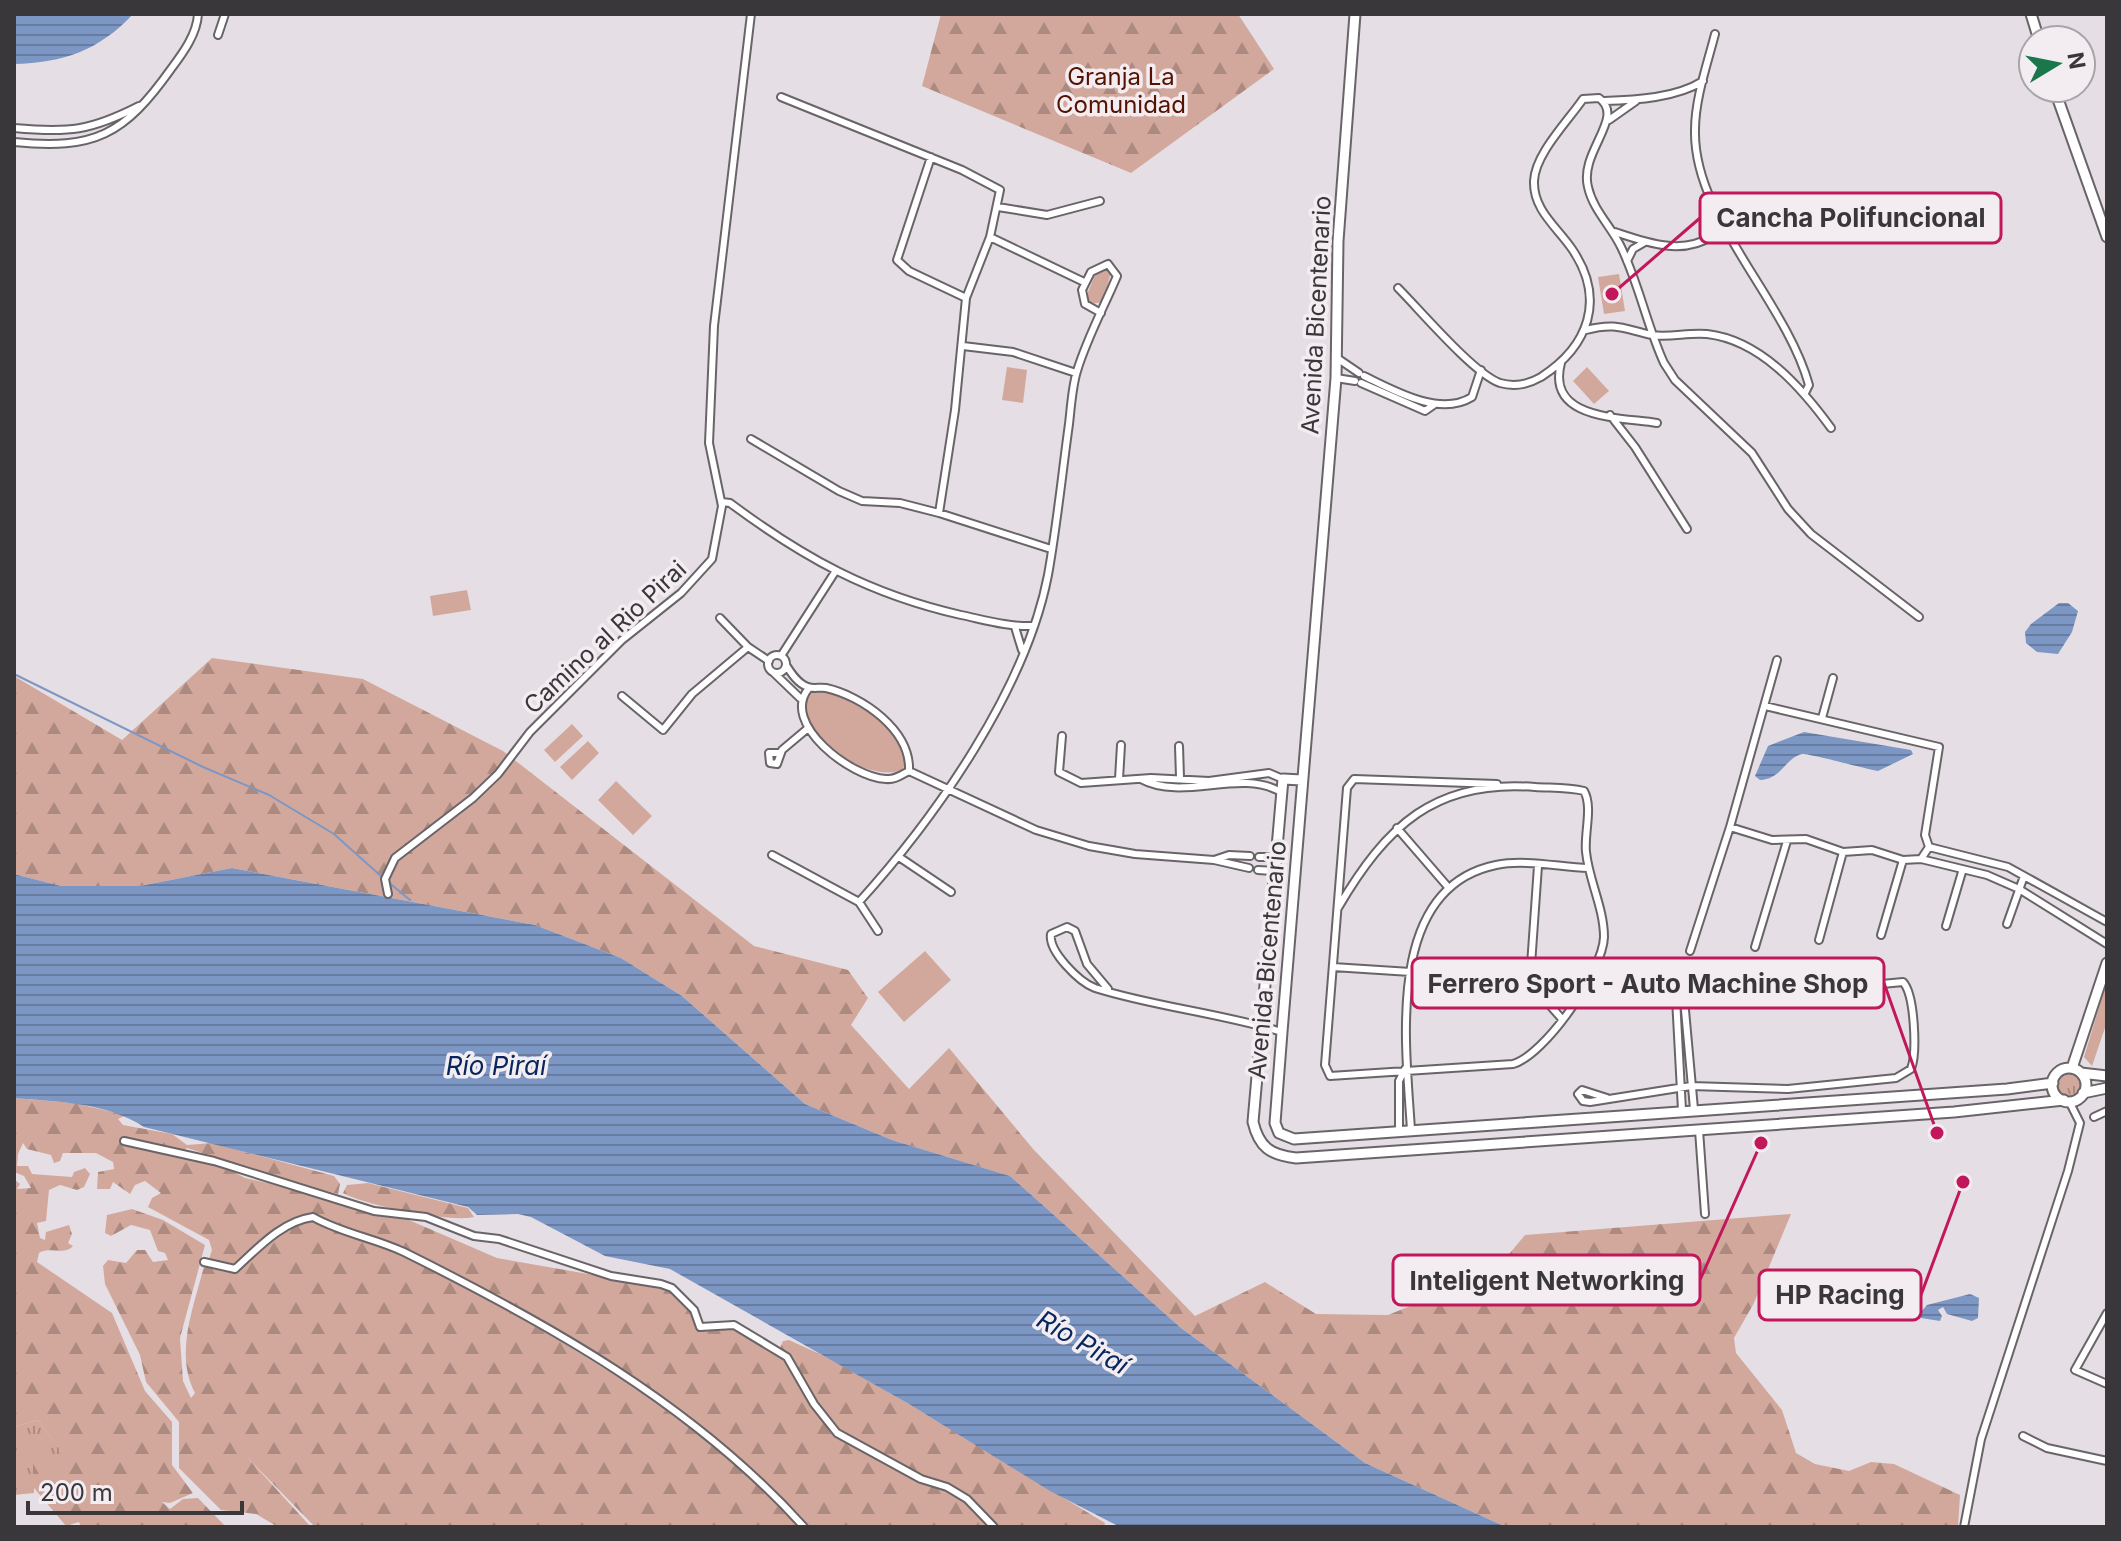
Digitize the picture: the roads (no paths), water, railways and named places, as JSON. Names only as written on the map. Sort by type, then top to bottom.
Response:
[{"type":"street","points":[[14,142],[56,146],[93,140],[116,130],[149,100],[197,26],[198,14]]},
{"type":"street","points":[[218,35],[225,14]]},
{"type":"street","name":"Camino al Rio Pirai","points":[[388,894],[385,879],[395,858],[473,798],[498,774],[530,732],[622,640],[681,593],[712,559],[722,502],[709,443],[714,326],[751,14]]},
{"type":"street","name":"Avenida Bicentenario","points":[[1294,1139],[1279,1133],[1275,1123],[1336,378],[1338,241],[1355,14]]},
{"type":"street","points":[[1715,34],[1695,127],[1695,147],[1704,186],[1795,342],[1809,385],[1805,393]]},
{"type":"street","points":[[1398,288],[1481,370],[1499,383],[1516,385],[1533,382],[1561,363],[1586,330],[1590,302],[1585,274],[1572,249],[1541,209],[1534,180],[1538,165],[1583,99],[1594,96],[1604,101],[1639,99],[1684,90],[1703,81]]},
{"type":"street","points":[[781,97],[931,157],[1000,190],[990,237],[966,298],[963,346],[939,513]]},
{"type":"street","points":[[1639,99],[1609,120],[1586,165],[1588,187],[1627,261],[1651,335],[1675,380],[1752,453],[1788,509],[1811,534],[1919,617]]},
{"type":"street","points":[[14,128],[73,131],[100,126],[149,100]]},
{"type":"street","points":[[1604,101],[1609,120]]},
{"type":"street","points":[[2060,104],[2107,237]]},
{"type":"street","points":[[931,157],[897,260],[909,271],[966,298]]},
{"type":"street","points":[[998,207],[1047,215],[1100,201]]},
{"type":"street","points":[[1613,232],[1645,242],[1687,246],[1706,241],[1717,230],[1720,216]]},
{"type":"street","points":[[990,237],[1084,282]]},
{"type":"street","points":[[1627,261],[1633,249],[1645,242]]},
{"type":"street","points":[[859,902],[899,857],[950,788],[995,710],[1033,626],[1051,549],[1076,373],[1117,276],[1108,264],[1099,265],[1084,282],[1085,304],[1101,313]]},
{"type":"street","points":[[1586,330],[1616,325],[1651,335],[1708,334],[1731,340],[1754,352],[1805,393],[1831,428]]},
{"type":"street","points":[[963,346],[1013,352],[1076,373]]},
{"type":"street","points":[[1337,358],[1358,372],[1435,404],[1460,405],[1472,397],[1481,370]]},
{"type":"street","points":[[1561,363],[1559,385],[1570,404],[1579,410],[1657,423]]},
{"type":"street","points":[[1355,381],[1358,372]]},
{"type":"street","points":[[1336,378],[1355,381],[1409,407],[1425,411],[1435,404]]},
{"type":"street","points":[[1610,415],[1635,447],[1687,529]]},
{"type":"street","points":[[751,439],[839,491],[862,501],[900,503],[1051,549]]},
{"type":"street","points":[[722,502],[730,503],[787,545],[870,588],[941,610],[1015,627],[1033,626]]},
{"type":"street","points":[[769,661],[781,656],[835,572]]},
{"type":"street","points":[[720,618],[748,647],[769,661],[774,672],[800,698]]},
{"type":"street","points":[[1015,627],[1022,651]]},
{"type":"street","points":[[622,696],[663,730],[692,694],[748,647]]},
{"type":"street","points":[[781,656],[792,676],[809,688],[842,694],[880,717],[905,746],[909,771]]},
{"type":"street","points":[[1690,951],[1730,827],[1777,660]]},
{"type":"street","points":[[774,672],[782,672],[786,665]]},
{"type":"street","points":[[1822,718],[1833,678]]},
{"type":"street","points":[[809,688],[800,698],[799,709],[807,729],[828,750],[878,778],[898,778],[909,771]]},
{"type":"street","points":[[1765,706],[1939,747],[1925,835],[1929,847]]},
{"type":"street","points":[[779,753],[807,729]]},
{"type":"street","points":[[1062,736],[1057,764],[1063,778],[1081,783],[1180,777],[1209,781],[1269,773],[1283,779],[1302,780]]},
{"type":"street","points":[[1119,779],[1121,745]]},
{"type":"street","points":[[1179,746],[1180,777]]},
{"type":"street","points":[[909,771],[1025,825],[1089,846],[1294,872]]},
{"type":"street","points":[[1141,779],[1168,787],[1267,784],[1281,792],[1301,794]]},
{"type":"street","name":"Avenida Bicentenario","points":[[1283,779],[1253,1122],[1256,1135],[1265,1149],[1278,1156],[1296,1158],[1469,1147],[2067,1101]]},
{"type":"street","points":[[1354,779],[1497,784],[1584,791],[1588,800],[1585,834],[1588,868],[1603,923],[1601,955],[1562,1019],[1539,1049],[1523,1061],[1330,1076],[1325,1065],[1347,788],[1354,779]]},
{"type":"street","points":[[1338,908],[1371,855],[1397,828],[1441,800],[1497,784]]},
{"type":"street","points":[[1730,827],[1772,840],[1806,839],[1843,852],[1872,850],[1903,860],[1921,859],[1962,872],[1987,875],[2019,889],[2107,944]]},
{"type":"street","points":[[1397,828],[1448,887]]},
{"type":"street","points":[[1755,947],[1787,841]]},
{"type":"street","points":[[1921,859],[1929,847]]},
{"type":"street","points":[[1929,847],[1995,862],[2024,876],[2106,922],[2096,936]]},
{"type":"street","points":[[1819,940],[1843,852]]},
{"type":"street","points":[[772,855],[859,902],[878,931]]},
{"type":"street","points":[[1214,860],[1229,855],[1295,858]]},
{"type":"street","points":[[899,857],[951,892]]},
{"type":"street","points":[[1881,935],[1903,860]]},
{"type":"street","points":[[1411,1130],[1405,1069],[1411,974],[1426,915],[1448,887],[1496,865],[1588,868]]},
{"type":"street","points":[[1333,967],[1512,980],[1524,976],[1531,965],[1538,866]]},
{"type":"street","points":[[1946,926],[1962,872]]},
{"type":"street","points":[[2007,924],[2024,876]]},
{"type":"street","points":[[1108,989],[1087,964],[1075,931],[1067,927],[1051,934],[1050,943],[1055,954],[1085,983],[1108,989],[1262,1026],[1282,1032]]},
{"type":"street","points":[[2077,1071],[2107,963]]},
{"type":"street","points":[[1524,976],[1562,1019]]},
{"type":"street","points":[[1607,1098],[1691,1086],[1788,1089],[1896,1078],[1911,1069],[1915,1059],[1910,992],[1903,982],[1754,996],[1666,998]]},
{"type":"street","points":[[1680,998],[1694,1109]]},
{"type":"street","points":[[1680,998],[1682,1110]]},
{"type":"street","points":[[1399,1131],[1399,1081],[1405,1069]]},
{"type":"street","points":[[1964,1527],[1981,1439],[2068,1171],[2080,1123],[2067,1101],[2055,1094],[2053,1083],[2061,1070],[2107,1076]]},
{"type":"street","points":[[2077,1071],[2086,1083],[2083,1093]]},
{"type":"street","points":[[1296,1158],[1294,1139],[2007,1089],[2053,1083]]},
{"type":"street","points":[[2067,1101],[2083,1093],[2107,1088]]},
{"type":"street","points":[[2007,1089],[2009,1107]]},
{"type":"street","points":[[1939,1094],[1940,1113]]},
{"type":"street","points":[[2094,1117],[2107,1111]]},
{"type":"street","points":[[1467,1126],[1469,1147]]},
{"type":"street","points":[[1699,1130],[1705,1214]]},
{"type":"street","points":[[1361,1133],[1356,1143],[1362,1153]]},
{"type":"street","points":[[124,1141],[214,1161],[374,1211],[426,1217],[474,1236],[499,1239],[611,1276],[672,1288],[694,1310],[700,1327],[734,1325],[787,1357],[814,1404],[837,1433],[921,1479],[947,1487],[967,1499],[994,1527]]},
{"type":"street","points":[[204,1262],[235,1269],[265,1240],[289,1225],[313,1217],[403,1252],[486,1293],[593,1354],[666,1405],[751,1472],[804,1527]]},
{"type":"street","points":[[2107,1313],[2075,1370],[2107,1384]]},
{"type":"street","points":[[2023,1436],[2047,1448],[2107,1461]]},
{"type":"water","points":[[14,14],[133,14],[107,37],[80,52],[49,61],[14,64]]},
{"type":"water","points":[[2059,603],[2068,603],[2078,611],[2072,632],[2058,654],[2037,652],[2026,643],[2025,632]]},
{"type":"water","points":[[1804,732],[1911,750],[1913,754],[1878,771],[1802,754],[1767,779],[1760,780],[1755,776],[1768,746]]},
{"type":"water","name":"Río Piraí","points":[[232,868],[535,925],[621,958],[682,996],[805,1104],[892,1140],[1010,1176],[1181,1328],[1365,1463],[1506,1527],[1120,1527],[1050,1491],[909,1404],[670,1269],[605,1256],[531,1217],[518,1214],[477,1215],[468,1207],[144,1127],[114,1112],[64,1102],[14,1098],[14,874],[61,886],[140,886]]},
{"type":"water","points":[[1970,1294],[1979,1298],[1978,1318],[1972,1321],[1947,1314],[1943,1307],[1938,1310],[1942,1316],[1940,1321],[1921,1318],[1919,1314],[1927,1305]]},
{"type":"waterway","name":"Río Piraí","points":[[14,674],[203,767],[269,795],[334,834],[382,877]]},
{"type":"waterway","name":"Río Piraí","points":[[387,881],[410,900]]},
{"type":"place","name":"Cancha Polifuncional","points":[[1612,294]]},
{"type":"place","name":"Ferrero Sport - Auto Machine Shop","points":[[1937,1133]]},
{"type":"place","name":"Inteligent Networking","points":[[1761,1143]]},
{"type":"place","name":"HP Racing","points":[[1963,1182]]},
{"type":"park label","name":"Granja La Comunidad","points":[[1121,90]]}]
